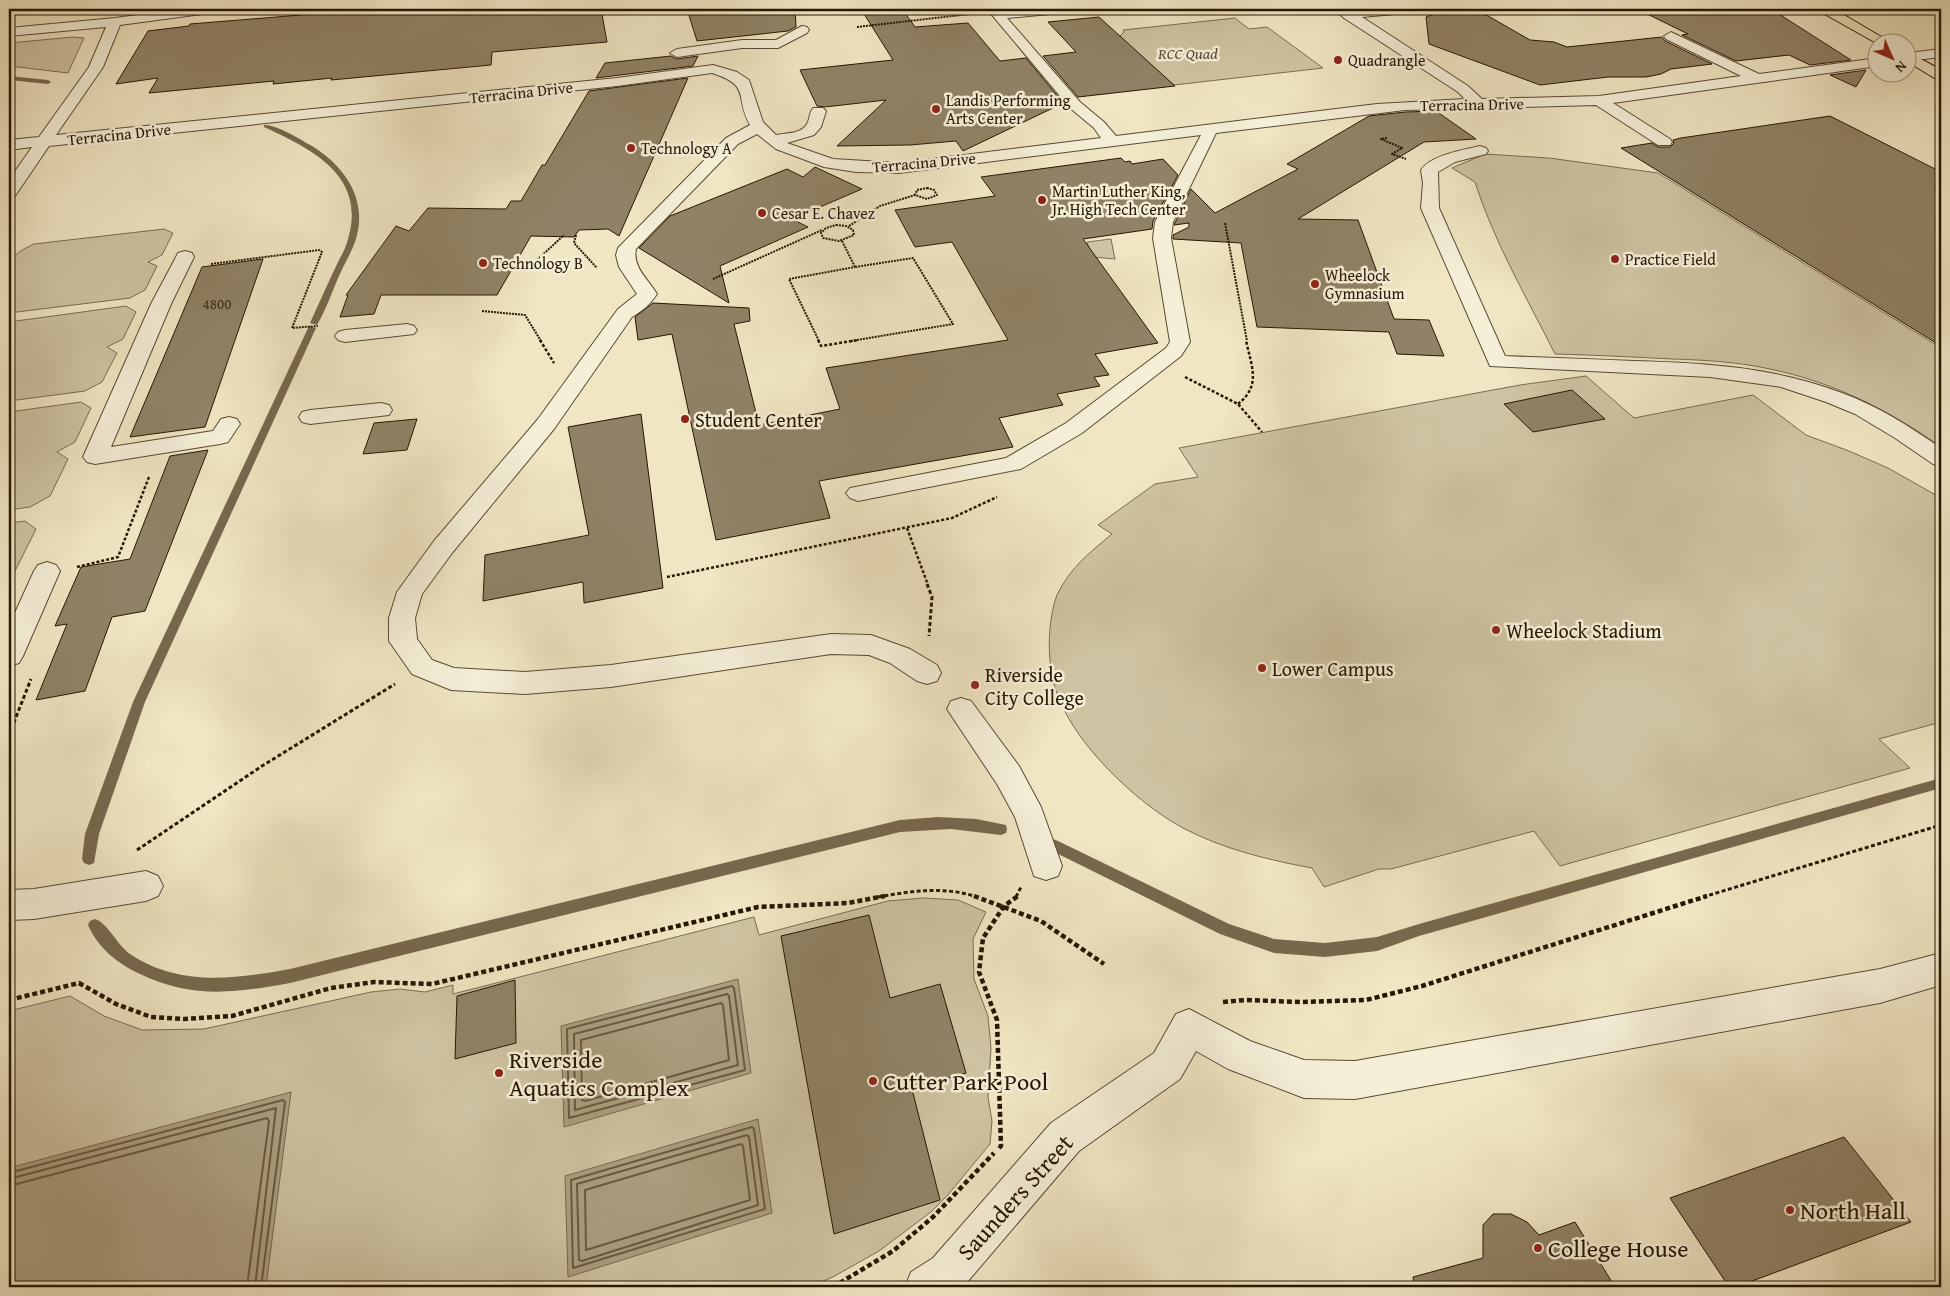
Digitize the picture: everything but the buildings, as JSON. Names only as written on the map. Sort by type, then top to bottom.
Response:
[{"type":"main road","points":[[1825,9],[1868,33]]},
{"type":"main road","points":[[1918,63],[1941,76]]},
{"type":"street","points":[[9,32],[114,22],[210,9]]},
{"type":"street","points":[[995,10],[1008,14],[1060,9]]},
{"type":"street","points":[[1345,12],[1406,9]]},
{"type":"street","points":[[995,10],[1069,98],[1099,125],[1112,141]]},
{"type":"street","points":[[1345,12],[1463,89],[1477,102]]},
{"type":"street","points":[[9,192],[96,67],[114,22]]},
{"type":"street","points":[[778,44],[802,30]]},
{"type":"street","points":[[1671,36],[1758,79]]},
{"type":"street","points":[[690,72],[674,48],[768,42],[783,47],[782,51],[761,58]]},
{"type":"street","points":[[1918,56],[1941,53]]},
{"type":"street","name":"Terracina Drive","points":[[9,145],[617,82],[713,69],[732,75],[744,83],[758,126],[774,140],[796,144],[830,164],[883,168],[1424,103],[1565,103],[1599,100],[1868,63]]},
{"type":"street","points":[[713,69],[737,64]]},
{"type":"street","points":[[1599,100],[1664,142]]},
{"type":"street","points":[[796,144],[817,122],[818,112]]},
{"type":"street","points":[[758,126],[732,141],[628,248],[625,253],[627,261],[632,272],[644,286],[647,294],[643,301],[625,313],[546,424],[443,547],[410,592],[402,618],[404,641],[422,667],[451,679],[525,683],[610,676],[831,644],[871,645],[900,656],[927,673]]},
{"type":"street","points":[[858,493],[1013,464],[1074,428],[1174,352],[1180,342],[1162,238],[1164,222],[1209,134],[1205,130]]},
{"type":"street","points":[[1480,151],[1448,159],[1429,170],[1431,183],[1430,208],[1497,362],[1714,369],[1766,377],[1833,397],[1865,410],[1894,426],[1941,459]]},
{"type":"street","points":[[194,261],[161,304],[95,456],[220,437],[229,424]]},
{"type":"street","points":[[345,336],[407,330]]},
{"type":"street","points":[[310,417],[381,410]]},
{"type":"street","points":[[9,656],[46,571]]},
{"type":"street","points":[[961,709],[1008,775],[1030,816],[1035,872]]},
{"type":"street","points":[[9,906],[34,904],[146,886]]},
{"type":"street","points":[[1189,1027],[1240,1056],[1304,1079],[1355,1080],[1880,986],[1941,969]]},
{"type":"street","name":"Saunders Street","points":[[926,1287],[948,1273],[1065,1136],[1167,1066],[1189,1027]]},
{"type":"path","points":[[857,27],[995,10]]},
{"type":"path","points":[[1388,138],[1381,139],[1387,144],[1402,148],[1392,154],[1401,158]]},
{"type":"path","points":[[848,227],[875,208],[900,198],[915,196],[926,199],[936,196],[937,193],[934,190],[924,189],[917,190],[915,196]]},
{"type":"path","points":[[1225,223],[1254,382],[1248,396],[1238,404]]},
{"type":"path","points":[[713,279],[822,230],[836,225],[848,227],[853,230],[854,235],[842,241],[831,241],[823,238],[822,230]]},
{"type":"path","points":[[537,260],[564,235]]},
{"type":"path","points":[[842,241],[855,267]]},
{"type":"path","points":[[194,261],[319,250],[322,252],[297,317]]},
{"type":"path","points":[[912,258],[953,324],[821,346],[789,279],[855,267],[912,258]]},
{"type":"path","points":[[482,311],[525,315],[554,363]]},
{"type":"path","points":[[1158,364],[1238,404],[1262,432]]},
{"type":"path","points":[[74,575],[77,566],[118,557],[150,474],[156,447]]},
{"type":"path","points":[[667,577],[952,518],[998,496]]},
{"type":"path","points":[[907,528],[932,596]]},
{"type":"path","points":[[136,851],[262,766],[422,667]]},
{"type":"path","points":[[9,735],[34,673]]},
{"type":"path","points":[[1189,1027],[1210,1003],[1246,1000],[1300,1002],[1366,1000],[1422,986],[1750,882],[1941,825]]},
{"type":"path","points":[[832,1287],[893,1251],[933,1217],[1001,1146],[997,1020],[979,972],[983,938],[1004,906],[1018,896],[1035,872]]},
{"type":"path","points":[[9,1000],[79,983],[116,1004],[151,1017],[184,1019],[232,1016],[331,988],[374,982],[432,984],[758,907],[848,903],[919,890],[945,891],[973,896],[1004,906],[1041,921],[1104,964]]},
{"type":"green space","name":"RCC Quad","points":[[1235,18],[1249,29],[1267,27],[1323,68],[1174,85],[1109,37],[1120,36],[1124,32],[1123,30]]},
{"type":"green space","points":[[73,37],[84,38],[68,73],[9,66],[9,43]]},
{"type":"green space","points":[[1485,154],[1549,158],[1658,173],[1941,348],[1941,447],[1881,409],[1816,381],[1793,375],[1758,367],[1721,362],[1555,354],[1501,248],[1475,182],[1452,168]]},
{"type":"green space","points":[[164,229],[173,233],[162,255],[148,262],[157,266],[145,290],[130,298],[9,313],[9,280],[12,278],[9,277],[9,270],[12,259],[19,252],[34,244]]},
{"type":"green space","points":[[1111,239],[1115,259],[1092,257],[1087,242]]},
{"type":"green space","points":[[126,306],[136,312],[123,339],[107,347],[117,353],[102,382],[85,391],[9,401],[9,322]]},
{"type":"green space","name":"Wheelock Stadium","points":[[1586,376],[1634,418],[1753,395],[1806,435],[1888,468],[1941,498],[1941,722],[1879,739],[1910,768],[1560,866],[1534,831],[1391,869],[1379,869],[1324,887],[1312,868],[1230,848],[1183,828],[1164,817],[1145,803],[1107,768],[1075,729],[1063,708],[1055,688],[1051,666],[1049,644],[1054,603],[1062,585],[1074,569],[1112,534],[1098,525],[1155,484],[1198,477],[1179,448],[1520,385]]},
{"type":"green space","points":[[81,402],[91,408],[75,442],[57,452],[68,459],[50,496],[30,507],[9,510],[9,412]]},
{"type":"green space","points":[[25,521],[36,529],[15,571],[9,575],[9,523]]},
{"type":"green space","name":"Riverside Aquatics Complex","points":[[923,898],[958,900],[986,912],[973,939],[974,979],[988,1016],[991,1048],[988,1097],[992,1121],[990,1144],[947,1196],[931,1212],[879,1251],[833,1277],[808,1287],[9,1287],[9,1011],[70,996],[104,1016],[142,1030],[204,1029],[371,992],[400,989],[425,992],[453,985],[453,994],[754,917],[759,935],[888,901]]},
{"type":"water","points":[[738,979],[751,1073],[564,1127],[561,1026]]},
{"type":"water","points":[[291,1092],[266,1287],[9,1287],[9,1168]]},
{"type":"water","points":[[758,1119],[772,1213],[568,1277],[565,1176]]},
{"type":"waterway","points":[[9,78],[48,82]]},
{"type":"waterway","points":[[266,126],[319,153],[345,179],[353,195],[356,214],[352,240],[314,323]]},
{"type":"waterway","points":[[89,859],[92,834],[139,702],[312,328]]},
{"type":"waterway","points":[[1053,845],[1225,929],[1274,946],[1325,950],[1377,944],[1419,930],[1941,783]]},
{"type":"waterway","points":[[95,925],[122,957],[159,976],[195,985],[214,986],[251,983],[290,976],[900,826],[925,823],[951,823],[1001,829]]},
{"type":"place","name":"Quadrangle","points":[[1338,60]]},
{"type":"place","name":"Landis Performing Arts Center","points":[[936,109]]},
{"type":"place","name":"Technology A","points":[[631,148]]},
{"type":"place","name":"Martin Luther King, Jr. High Tech Center","points":[[1042,200]]},
{"type":"place","name":"Cesar E. Chavez","points":[[762,213]]},
{"type":"place","name":"Practice Field","points":[[1615,259]]},
{"type":"place","name":"Technology B","points":[[483,263]]},
{"type":"place","name":"Wheelock Gymnasium","points":[[1315,284]]},
{"type":"place","name":"Student Center","points":[[685,419]]},
{"type":"place","name":"Wheelock Stadium","points":[[1496,630]]},
{"type":"place","name":"Lower Campus","points":[[1262,668]]},
{"type":"place","name":"Riverside City College","points":[[975,685]]},
{"type":"place","name":"Riverside Aquatics Complex","points":[[499,1073]]},
{"type":"place","name":"Cutter Park Pool","points":[[873,1081]]},
{"type":"place","name":"North Hall","points":[[1790,1210]]},
{"type":"place","name":"College House","points":[[1538,1248]]}]
